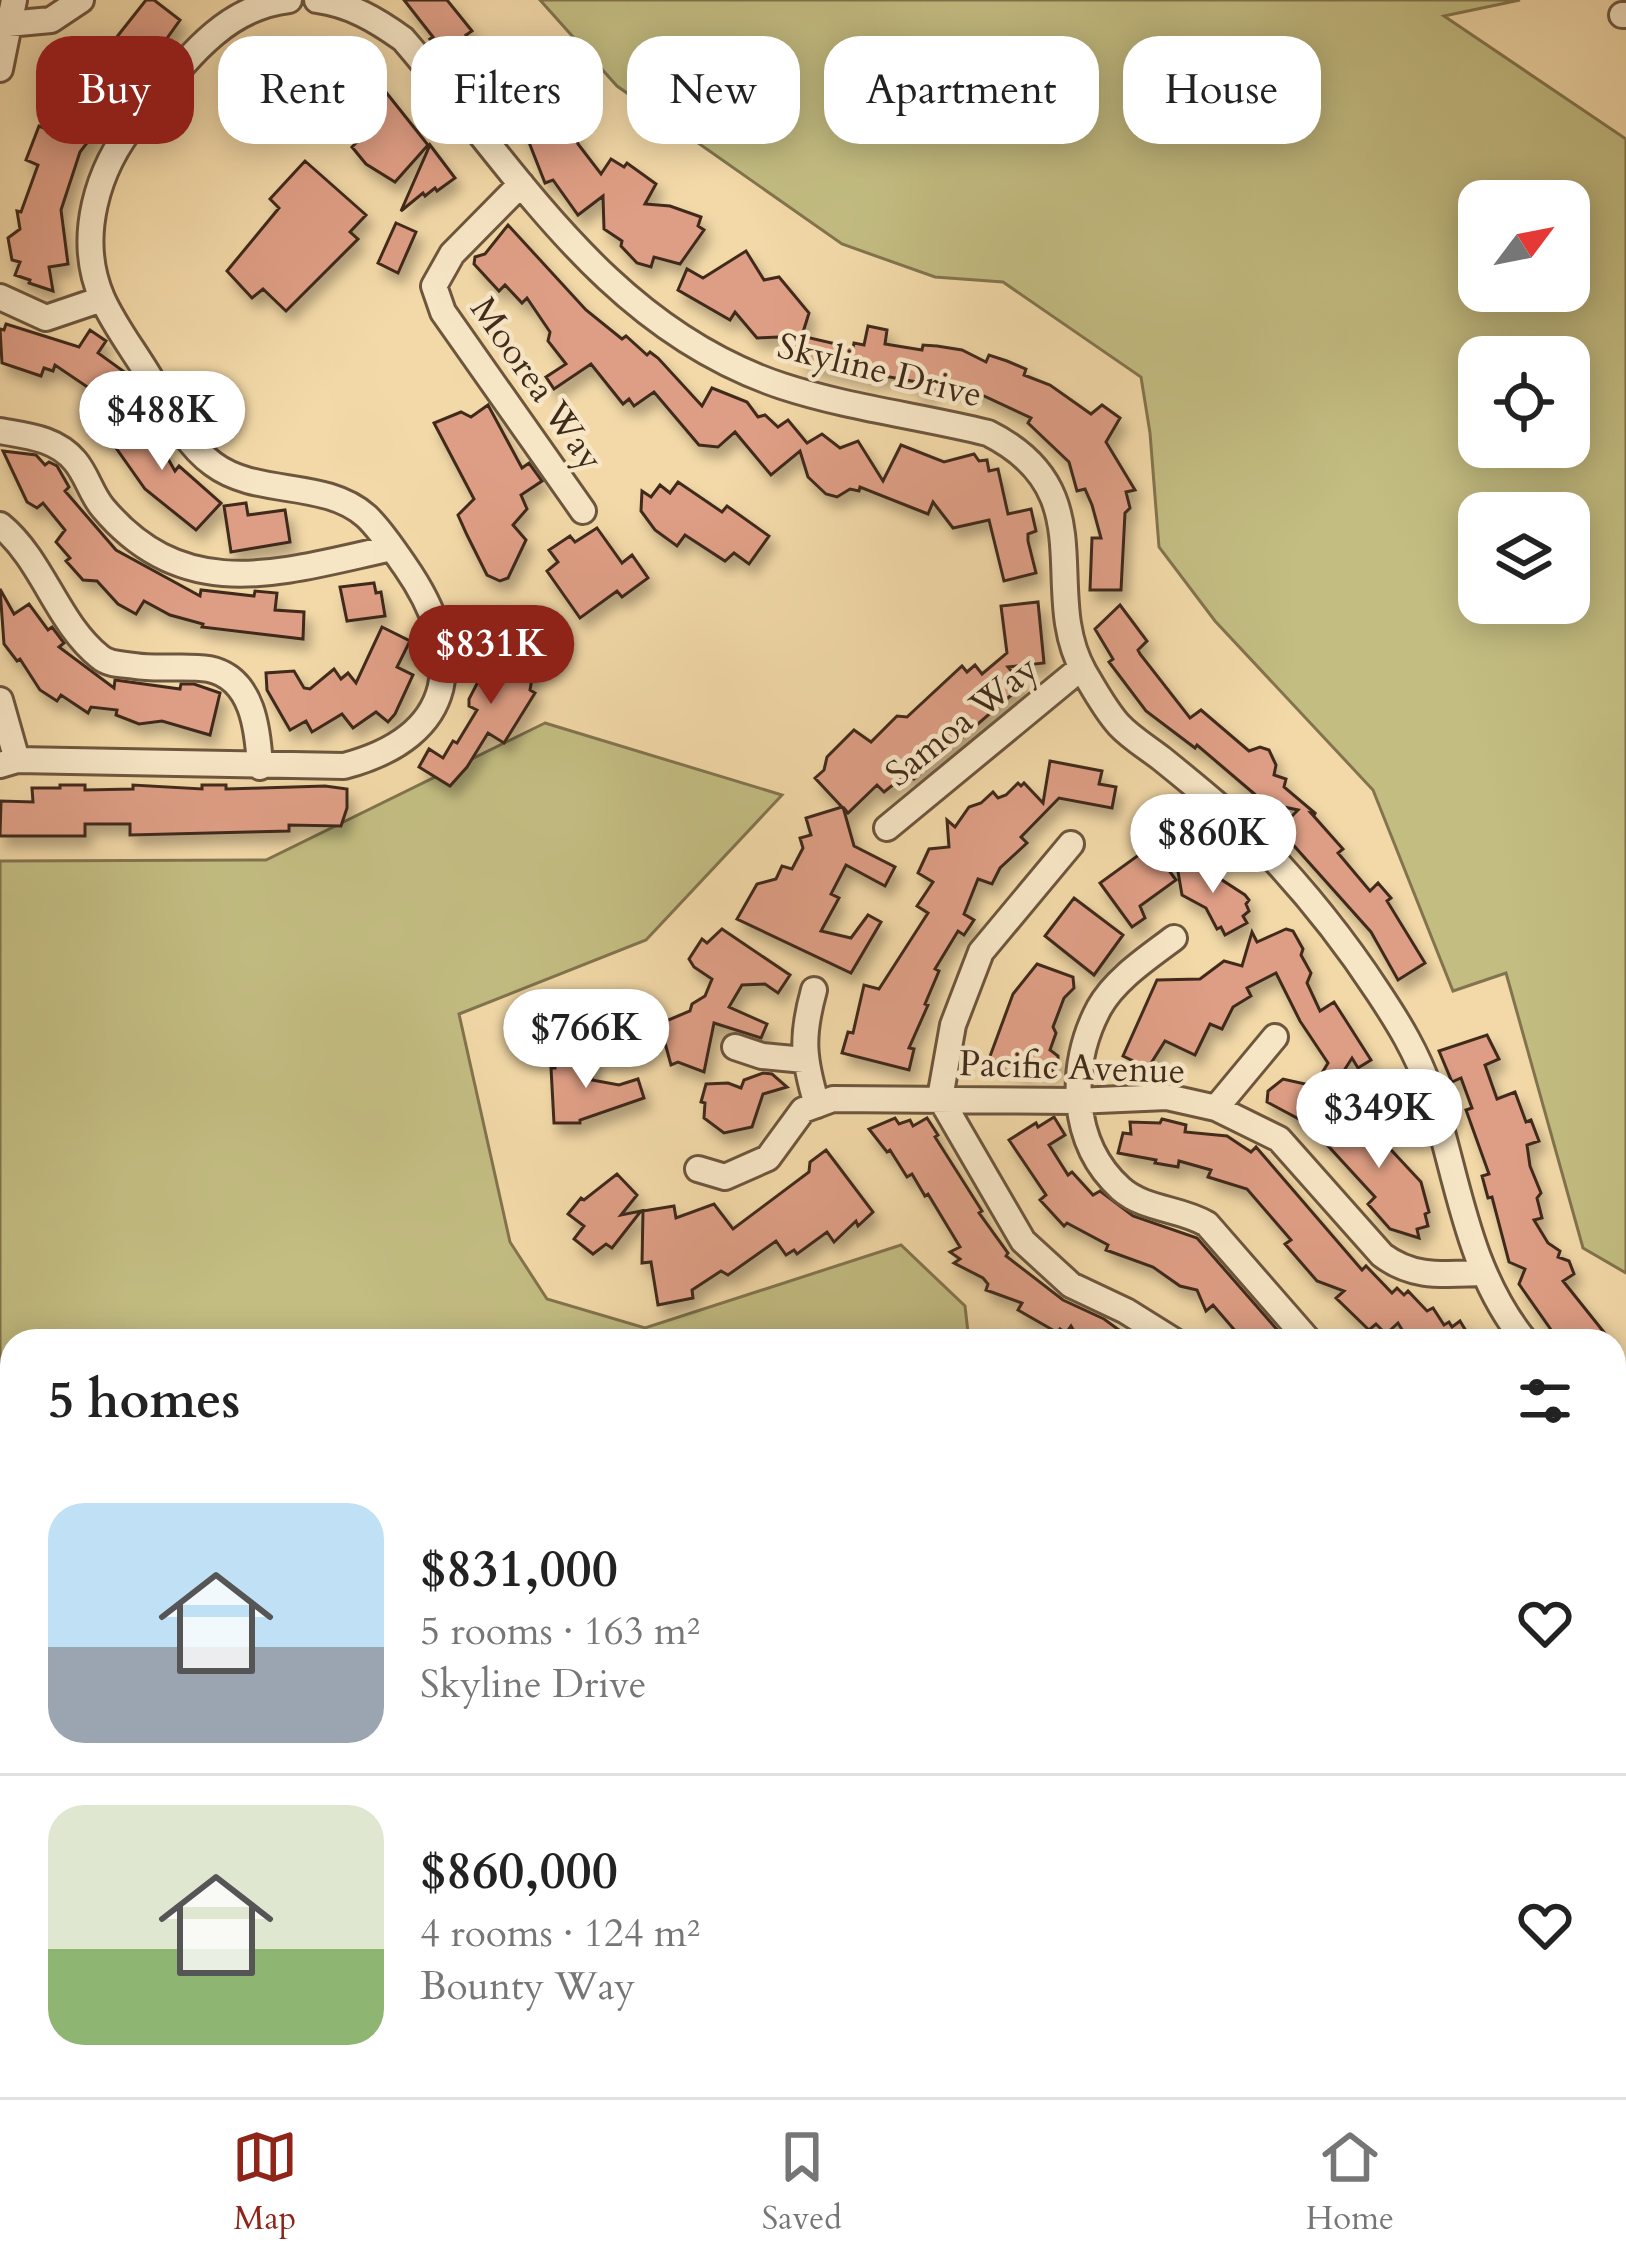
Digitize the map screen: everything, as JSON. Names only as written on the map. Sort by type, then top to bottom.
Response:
[{"type":"street","points":[[0,69],[11,12],[51,20],[81,0]]},
{"type":"street","points":[[0,700],[8,762],[344,766],[377,757],[430,717],[446,660],[440,631],[429,600],[392,548],[367,517],[347,502],[238,476],[213,464],[184,434],[102,298],[92,266],[92,219],[108,161],[210,34],[240,15],[289,0]]},
{"type":"street","name":"Skyline Drive","points":[[317,0],[343,3],[403,39],[596,271],[638,308],[736,367],[825,398],[988,433],[1011,445],[1049,489],[1066,546],[1070,628],[1081,668],[1119,725],[1253,837],[1352,955],[1411,1044],[1427,1083],[1482,1273],[1515,1329]]},
{"type":"street","name":"Moorea Way","points":[[521,184],[452,254],[434,286],[443,312],[584,511]]},
{"type":"street","points":[[0,297],[46,318],[102,298]]},
{"type":"street","points":[[0,431],[46,440],[75,460],[98,502],[126,534],[177,564],[224,576],[266,574],[392,548]]},
{"type":"street","points":[[0,525],[20,542],[85,643],[104,662],[209,670],[232,679],[248,701],[258,728],[260,767]]},
{"type":"street","name":"Samoa Way","points":[[887,828],[1081,668]]},
{"type":"street","points":[[1071,844],[980,952],[952,1024],[940,1098],[1023,1241],[1071,1285],[1155,1329]]},
{"type":"street","points":[[1174,938],[1138,964],[1100,1006],[1083,1054],[1076,1101],[1088,1144],[1122,1190],[1155,1207],[1188,1212],[1207,1223],[1299,1329]]},
{"type":"street","points":[[698,1169],[725,1177],[768,1158],[803,1110],[817,1105],[804,1060],[805,1024],[814,990]]},
{"type":"street","points":[[1216,1108],[1275,1037]]},
{"type":"street","points":[[735,1048],[804,1060]]},
{"type":"street","name":"Pacific Avenue","points":[[817,1105],[833,1099],[1167,1097],[1216,1108],[1279,1139],[1382,1255],[1400,1268],[1421,1275],[1482,1273]]},
{"type":"shaded area","points":[[540,0],[1520,0],[1444,16],[1626,139],[1626,1273],[1583,1248],[1506,973],[1453,991],[1373,790],[1215,621],[1159,547],[1141,377],[1003,282],[935,277],[842,244],[700,144],[800,144],[800,36],[627,36],[627,93],[603,70],[603,36],[572,36]]},
{"type":"shaded area","points":[[545,723],[782,795],[646,940],[459,1014],[510,1242],[547,1299],[645,1328],[901,1245],[965,1306],[968,1329],[0,1329],[0,861],[266,860]]},
{"type":"building","points":[[146,0],[154,0],[180,20],[169,36],[118,36]]},
{"type":"building","points":[[404,0],[447,0],[472,31],[467,36],[432,36]]},
{"type":"building","points":[[387,94],[411,124],[411,144],[428,145],[395,182],[366,164],[352,147],[387,144]]},
{"type":"building","points":[[36,134],[36,144],[86,144],[61,210],[68,264],[49,267],[53,291],[15,275],[20,262],[12,260],[8,238],[20,229],[17,211],[21,212],[38,165],[26,160]]},
{"type":"building","points":[[530,144],[578,144],[601,174],[611,159],[624,167],[627,163],[656,184],[645,204],[670,206],[701,217],[698,226],[704,230],[680,264],[654,257],[651,267],[637,263],[621,246],[622,241],[604,229],[603,196],[578,215],[553,180],[545,183]]},
{"type":"building","points":[[430,145],[455,178],[437,191],[423,193],[401,211]]},
{"type":"building","points":[[305,161],[366,215],[350,232],[358,239],[286,311],[263,289],[252,298],[227,271],[279,208],[270,199]]},
{"type":"building","points":[[396,223],[416,232],[398,273],[378,263]]},
{"type":"building","points":[[508,225],[586,310],[622,339],[626,336],[647,355],[650,352],[658,358],[702,406],[712,388],[747,402],[758,417],[765,415],[778,427],[788,420],[807,443],[822,434],[840,448],[858,441],[883,481],[901,445],[944,462],[974,454],[979,461],[987,460],[989,471],[998,469],[1008,514],[1031,509],[1036,531],[1028,534],[1028,541],[1036,573],[1004,581],[989,520],[953,528],[933,502],[928,514],[860,487],[837,497],[826,494],[808,477],[800,451],[771,475],[735,432],[718,447],[699,445],[654,392],[634,406],[629,399],[623,404],[591,364],[554,389],[546,377],[566,364],[548,341],[550,332],[527,298],[522,303],[505,285],[499,291],[474,264],[475,257],[485,254]]},
{"type":"building","points":[[746,251],[764,280],[779,277],[809,313],[799,345],[790,346],[778,337],[757,338],[735,312],[730,320],[678,290],[687,269],[703,278]]},
{"type":"building","points":[[6,324],[79,347],[90,330],[106,341],[98,353],[130,376],[111,403],[55,365],[53,371],[44,368],[41,376],[2,363],[0,329]]},
{"type":"building","points":[[868,326],[887,330],[885,344],[922,350],[923,345],[937,346],[962,350],[986,362],[989,355],[1007,361],[1091,414],[1102,405],[1120,418],[1106,442],[1135,490],[1126,492],[1130,508],[1125,513],[1121,590],[1090,590],[1092,538],[1101,538],[1092,505],[1085,489],[1077,491],[1069,462],[1028,423],[1031,418],[971,390],[934,383],[932,392],[916,389],[917,382],[801,362],[806,337],[853,348],[854,343],[864,345]]},
{"type":"building","points":[[488,405],[522,468],[529,463],[542,481],[521,495],[527,509],[513,525],[526,540],[508,578],[500,581],[487,575],[458,515],[474,499],[434,423],[461,412],[471,417]]},
{"type":"building","points":[[141,412],[175,471],[179,466],[221,503],[196,530],[145,489],[109,438]]},
{"type":"building","points":[[3,451],[36,455],[45,465],[57,466],[69,487],[65,491],[116,550],[200,596],[201,590],[254,596],[255,591],[277,593],[275,610],[304,612],[303,639],[202,627],[144,601],[136,614],[118,604],[97,581],[83,580],[66,561],[70,558],[56,542],[65,530],[43,503],[37,508],[27,502]]},
{"type":"building","points":[[678,482],[722,512],[727,506],[769,536],[749,564],[734,553],[725,561],[685,535],[677,546],[655,530],[641,511],[642,491],[651,497],[660,485],[670,493]]},
{"type":"building","points":[[246,503],[248,515],[285,510],[290,542],[231,552],[224,506]]},
{"type":"building","points":[[597,528],[622,563],[632,555],[648,578],[622,597],[617,591],[580,618],[547,571],[558,562],[549,550],[570,536],[575,542]]},
{"type":"building","points":[[374,583],[376,593],[381,592],[385,616],[347,621],[340,587]]},
{"type":"building","points":[[0,589],[14,614],[29,604],[64,643],[59,647],[114,688],[115,680],[180,689],[181,684],[194,684],[220,693],[210,735],[162,721],[139,724],[116,715],[117,710],[91,707],[88,713],[61,695],[57,701],[40,690],[4,644]]},
{"type":"building","points":[[1038,602],[1044,663],[1008,667],[1023,685],[914,779],[908,773],[884,792],[877,785],[848,813],[843,807],[854,846],[895,867],[885,886],[846,865],[831,894],[839,898],[821,931],[851,938],[868,915],[881,922],[851,973],[737,919],[757,884],[776,879],[782,866],[792,869],[803,848],[800,838],[811,835],[806,818],[842,807],[815,778],[824,770],[827,757],[854,730],[871,742],[897,716],[907,717],[962,666],[967,672],[975,665],[982,674],[1007,653],[1001,606]]},
{"type":"building","points":[[1120,605],[1147,641],[1138,650],[1140,654],[1190,718],[1201,710],[1249,751],[1269,750],[1276,765],[1274,775],[1286,779],[1284,787],[1316,814],[1311,813],[1343,849],[1338,853],[1370,891],[1378,883],[1391,898],[1387,901],[1425,963],[1398,980],[1371,932],[1279,829],[1298,810],[1265,803],[1197,745],[1195,748],[1146,711],[1109,662],[1113,659],[1095,629]]},
{"type":"building","points":[[382,627],[410,641],[397,667],[413,675],[388,722],[376,712],[353,728],[342,714],[312,732],[306,721],[290,730],[267,690],[266,673],[294,671],[304,688],[310,689],[334,669],[341,679],[348,673],[356,683]]},
{"type":"building","points":[[496,641],[546,649],[543,663],[535,661],[530,690],[535,693],[504,743],[488,733],[450,786],[419,767],[429,749],[443,758],[453,741],[457,743],[477,710],[469,706],[469,699],[481,676],[486,649],[494,651]]},
{"type":"building","points":[[1050,761],[1102,771],[1099,784],[1116,787],[1112,808],[1059,798],[1021,837],[1027,843],[1000,868],[992,884],[978,879],[964,914],[974,920],[964,935],[958,931],[935,969],[939,971],[928,1005],[909,1048],[914,1049],[909,1070],[842,1053],[848,1032],[853,1033],[864,985],[879,989],[928,913],[917,906],[933,882],[918,873],[929,849],[949,847],[947,820],[955,827],[969,807],[993,792],[998,798],[1006,795],[1018,783],[1024,783],[1043,803]]},
{"type":"building","points":[[85,785],[85,790],[133,789],[133,785],[202,789],[202,785],[226,785],[226,789],[325,786],[347,789],[347,808],[341,826],[289,825],[289,831],[130,835],[130,824],[85,824],[85,836],[0,836],[1,801],[33,802],[32,788]]},
{"type":"building","points":[[1151,846],[1176,880],[1140,906],[1145,918],[1132,927],[1100,883]]},
{"type":"building","points":[[1185,856],[1245,895],[1249,900],[1249,911],[1243,916],[1247,923],[1225,935],[1206,908],[1182,895],[1177,866]]},
{"type":"building","points":[[1074,898],[1123,935],[1094,975],[1045,936]]},
{"type":"building","points":[[722,929],[790,975],[778,993],[765,984],[742,985],[729,1007],[767,1024],[761,1038],[714,1023],[704,1072],[678,1062],[671,1065],[666,1021],[690,1011],[705,996],[712,979],[689,959],[702,939],[707,943]]},
{"type":"building","points":[[1286,929],[1293,931],[1303,949],[1301,955],[1311,973],[1307,983],[1320,1011],[1334,1002],[1371,1060],[1358,1068],[1352,1058],[1319,1110],[1299,1119],[1267,1102],[1268,1091],[1283,1079],[1314,1086],[1328,1063],[1276,973],[1247,988],[1251,996],[1233,1007],[1222,1029],[1210,1024],[1195,1055],[1165,1041],[1148,1068],[1123,1056],[1157,980],[1200,979],[1224,961],[1242,966],[1252,932],[1257,942]]},
{"type":"building","points":[[1037,964],[1073,977],[1074,988],[1064,998],[1053,1027],[1056,1033],[1050,1050],[1058,1056],[1058,1063],[1044,1073],[1032,1063],[1028,1073],[989,1059],[1013,994]]},
{"type":"building","points":[[1487,1035],[1499,1059],[1485,1065],[1497,1099],[1515,1092],[1539,1141],[1527,1145],[1541,1193],[1537,1198],[1542,1218],[1534,1220],[1548,1243],[1560,1251],[1558,1257],[1569,1261],[1574,1274],[1563,1281],[1601,1329],[1551,1329],[1519,1284],[1525,1269],[1509,1262],[1482,1176],[1489,1174],[1466,1110],[1472,1108],[1461,1078],[1452,1082],[1439,1051]]},
{"type":"building","points":[[579,1051],[594,1052],[592,1080],[619,1085],[638,1079],[644,1098],[580,1123],[554,1123],[551,1068],[556,1058],[578,1059]]},
{"type":"building","points":[[772,1074],[787,1087],[763,1094],[752,1127],[724,1133],[704,1118],[705,1103],[701,1102],[706,1084],[741,1088],[744,1080]]},
{"type":"building","points":[[1360,1099],[1374,1115],[1366,1123],[1421,1182],[1429,1212],[1425,1214],[1428,1226],[1417,1229],[1419,1238],[1390,1229],[1368,1204],[1375,1197],[1319,1136]]},
{"type":"building","points":[[1054,1117],[1065,1135],[1049,1145],[1068,1175],[1072,1172],[1093,1195],[1100,1191],[1133,1216],[1197,1238],[1277,1329],[1234,1329],[1213,1305],[1206,1311],[1197,1290],[1106,1250],[1108,1245],[1067,1223],[1064,1226],[1040,1200],[1046,1195],[1009,1140],[1036,1123],[1038,1127]]},
{"type":"building","points":[[895,1118],[899,1124],[910,1120],[913,1126],[927,1118],[1006,1256],[1063,1300],[1118,1329],[1051,1329],[1018,1310],[1022,1303],[986,1290],[983,1278],[954,1263],[960,1259],[950,1252],[960,1247],[928,1194],[912,1174],[907,1177],[869,1129]]},
{"type":"building","points":[[1162,1119],[1186,1125],[1185,1132],[1227,1136],[1251,1152],[1256,1147],[1362,1270],[1366,1266],[1392,1293],[1397,1288],[1404,1295],[1408,1291],[1427,1311],[1433,1308],[1444,1325],[1449,1322],[1452,1327],[1460,1321],[1465,1329],[1402,1329],[1398,1323],[1391,1329],[1376,1324],[1368,1329],[1336,1298],[1344,1291],[1317,1281],[1285,1244],[1291,1240],[1247,1189],[1208,1177],[1211,1170],[1179,1161],[1178,1167],[1118,1153],[1123,1133],[1131,1134],[1130,1122],[1160,1123]]},
{"type":"building","points":[[826,1150],[873,1212],[858,1226],[856,1221],[834,1242],[827,1232],[797,1254],[794,1250],[786,1255],[776,1241],[728,1275],[721,1271],[692,1290],[693,1298],[658,1305],[651,1262],[642,1263],[643,1211],[674,1206],[676,1218],[714,1204],[733,1229],[809,1172],[810,1162]]},
{"type":"building","points":[[617,1174],[637,1195],[621,1215],[641,1211],[612,1248],[606,1244],[593,1254],[574,1239],[584,1226],[568,1214],[581,1198]]}]
